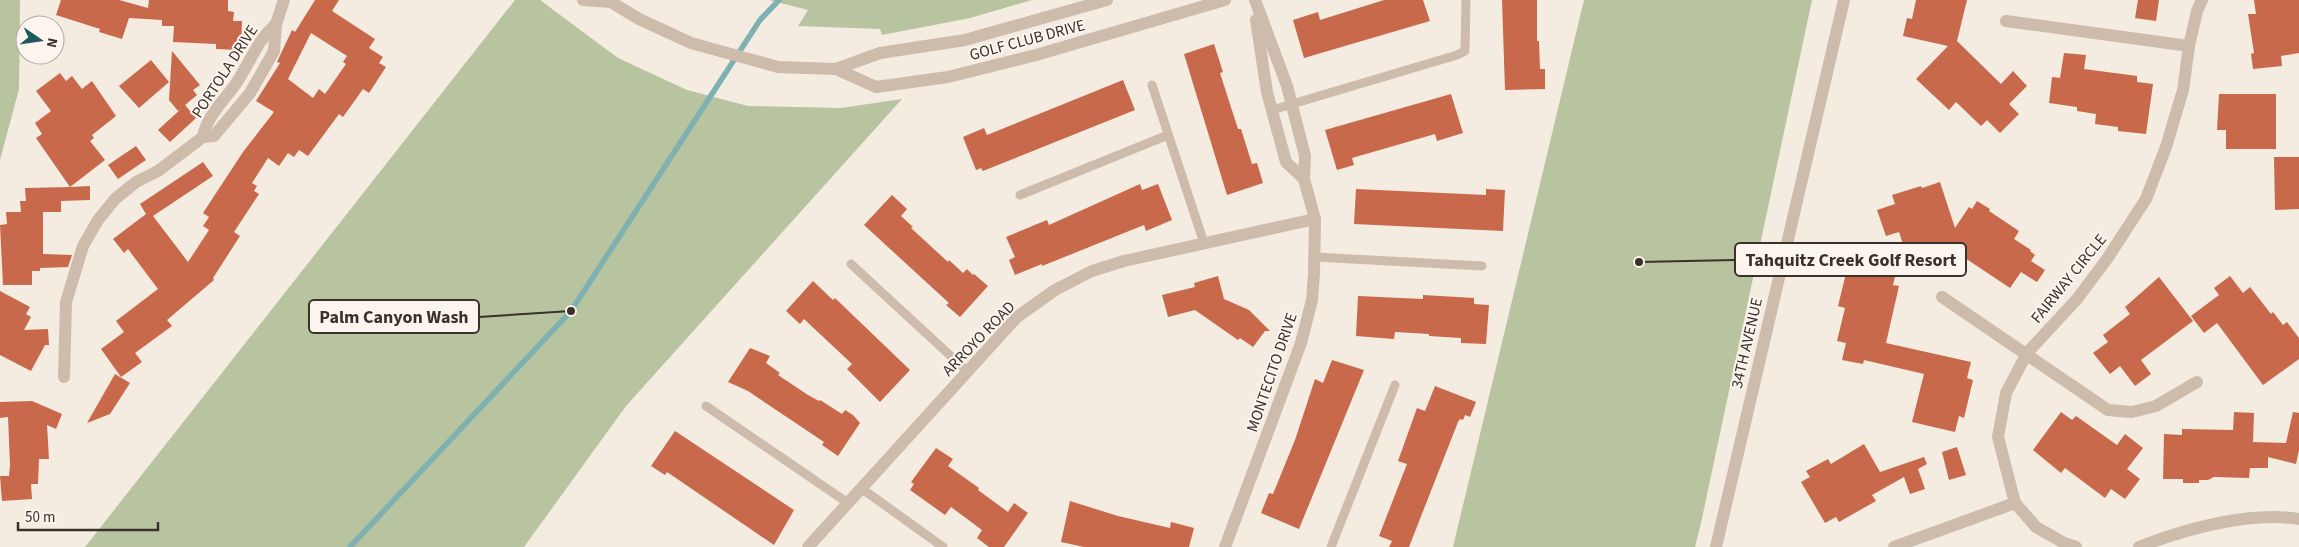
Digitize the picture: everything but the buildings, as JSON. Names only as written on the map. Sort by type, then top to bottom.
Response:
[{"type":"street","name":"PORTOLA DRIVE","points":[[64,377],[66,302],[83,246],[98,220],[115,199],[136,182],[158,171],[203,137],[214,136],[250,93],[274,51],[276,24],[284,0]]},
{"type":"street","name":"GOLF CLUB DRIVE","points":[[583,0],[610,1],[638,19],[691,43],[778,67],[836,70],[876,86],[948,77],[1036,55],[1225,0]]},
{"type":"street","name":"GOLF CLUB DRIVE","points":[[836,70],[880,53],[965,40],[1107,0]]},
{"type":"street","name":"MONTECITO DRIVE","points":[[1229,546],[1301,343],[1312,300],[1315,257],[1315,219],[1304,179],[1305,156],[1292,104],[1254,0]]},
{"type":"street","points":[[1254,0],[1272,110],[1286,162],[1304,179]]},
{"type":"street","name":"34TH AVENUE","points":[[1716,547],[1844,0]]},
{"type":"street","name":"FAIRWAY CIRCLE","points":[[2076,547],[2064,544],[2036,527],[2015,503],[1998,437],[2006,393],[2027,354],[2077,299],[2107,259],[2146,199],[2166,147],[2183,90],[2196,11],[2202,0]]},
{"type":"street","points":[[2006,21],[2189,46]]},
{"type":"street","name":"ARROYO ROAD","points":[[808,547],[1017,317],[1055,290],[1092,271],[1108,266],[1315,219]]},
{"type":"street","points":[[1942,297],[2108,410],[2132,412],[2156,406],[2198,382]]},
{"type":"street","points":[[1894,547],[2015,503]]},
{"type":"street","points":[[2139,547],[2157,540],[2234,520],[2286,517],[2299,519]]},
{"type":"lane","points":[[1272,110],[1465,51],[1466,0]]},
{"type":"lane","points":[[1152,85],[1204,243]]},
{"type":"lane","points":[[1020,195],[1168,134]]},
{"type":"lane","points":[[1315,257],[1482,266]]},
{"type":"lane","points":[[852,264],[968,371]]},
{"type":"lane","points":[[1331,547],[1395,385]]},
{"type":"lane","points":[[706,406],[848,503]]},
{"type":"lane","points":[[861,488],[943,547]]},
{"type":"green space","points":[[0,0],[20,0],[20,15],[15,15],[15,65],[19,65],[19,89],[0,160]]},
{"type":"green space","points":[[515,0],[540,0],[618,58],[687,90],[748,106],[841,108],[902,99],[626,406],[524,547],[85,547]]},
{"type":"green space","points":[[769,0],[1032,0],[970,18],[882,35],[880,29],[798,26],[808,10]]},
{"type":"green space","points":[[1584,0],[1812,0],[1701,523],[1695,547],[1453,547]]},
{"type":"waterway","points":[[350,547],[571,311],[760,20],[779,0]]},
{"type":"place","name":"Tahquitz Creek Golf Resort","points":[[1639,262]]},
{"type":"place","name":"Palm Canyon Wash","points":[[571,311]]}]
